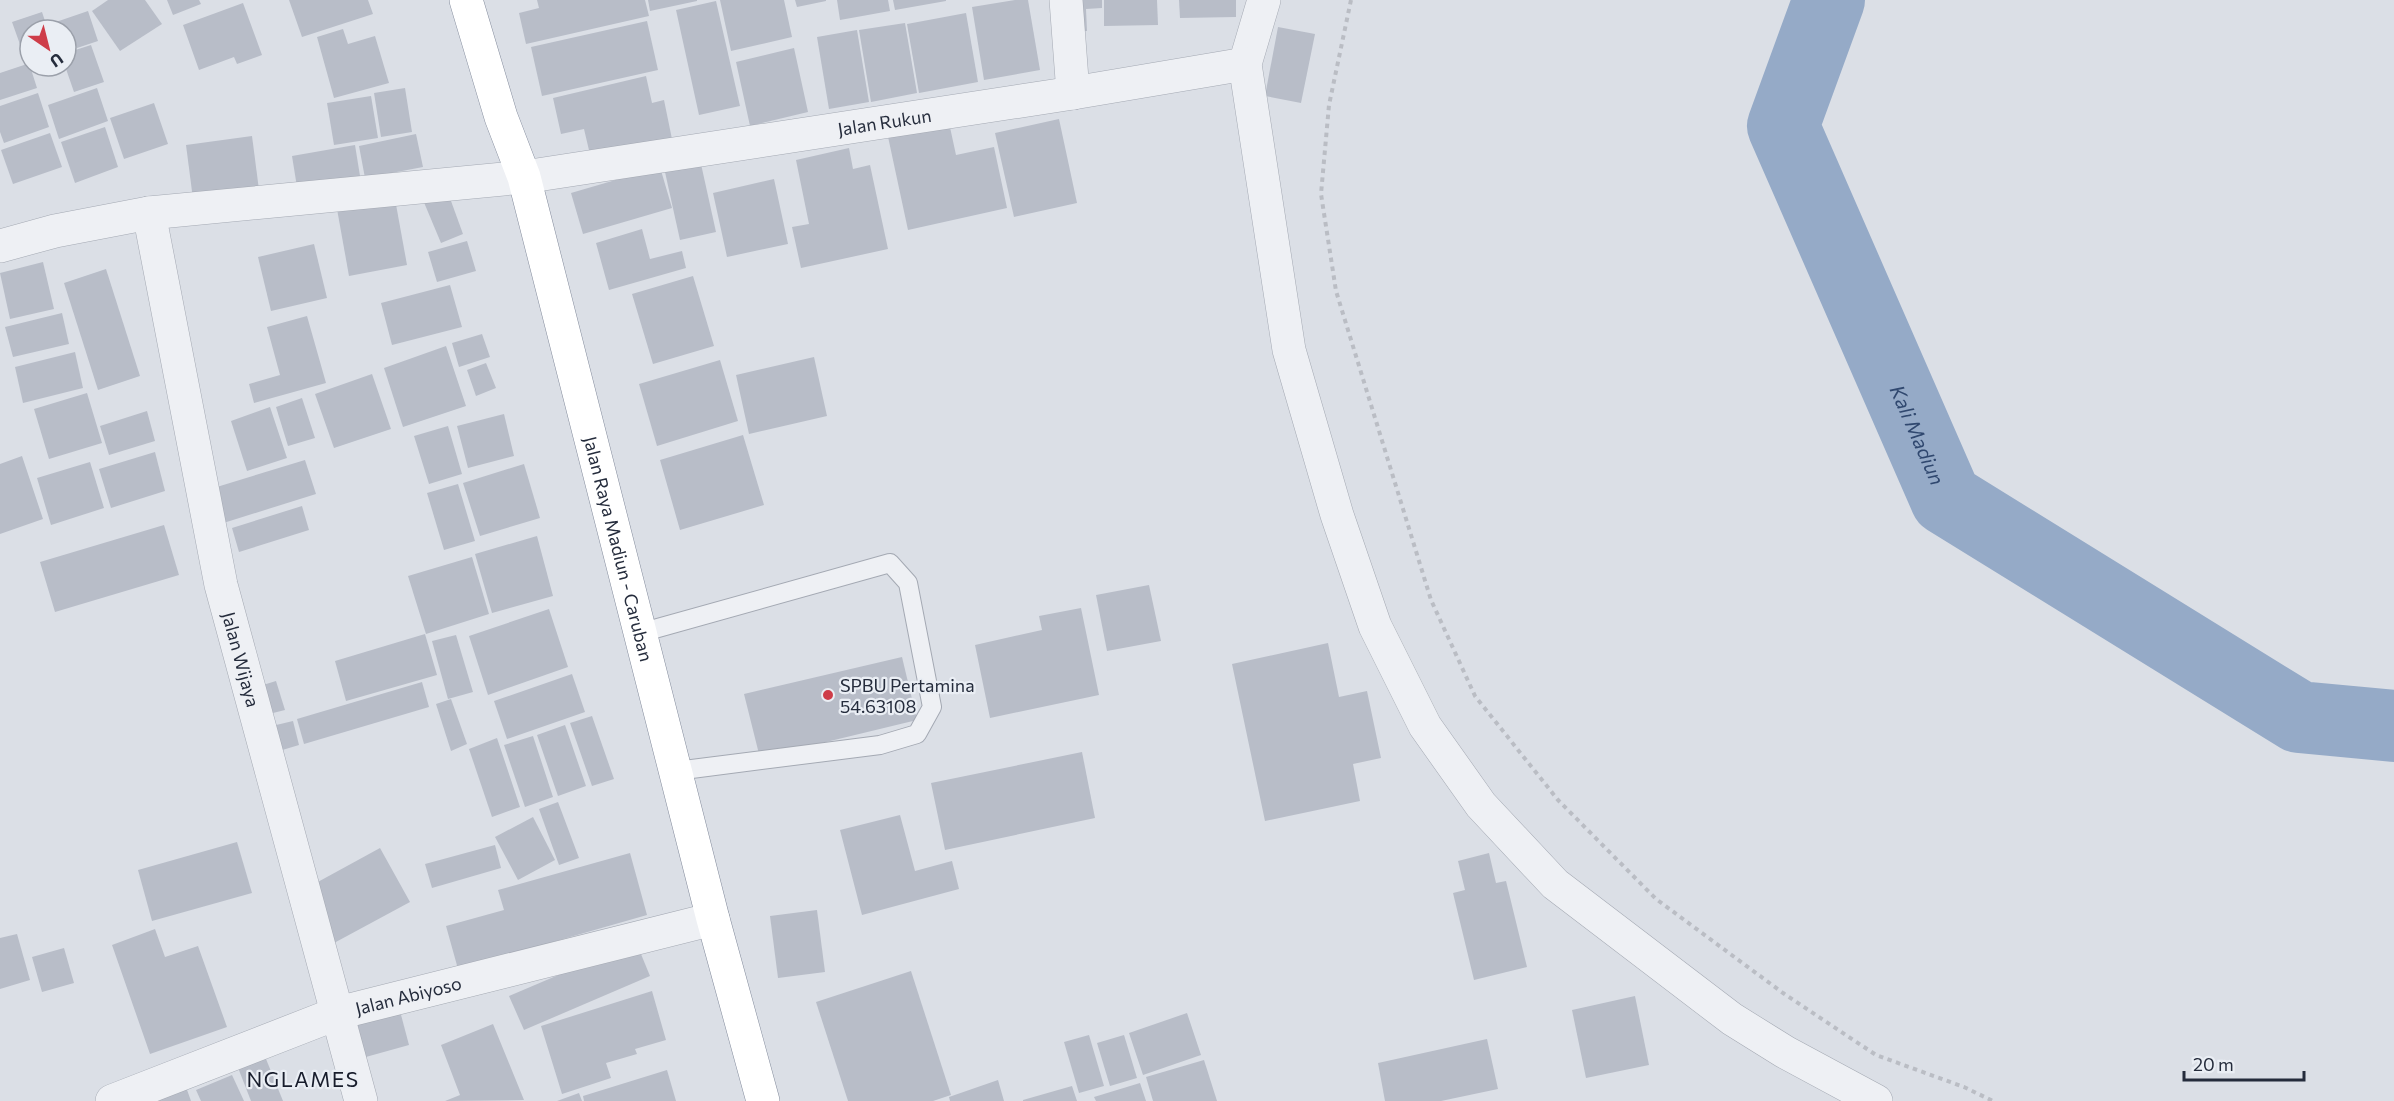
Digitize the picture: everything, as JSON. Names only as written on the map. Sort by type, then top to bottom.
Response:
[{"type":"highway","name":"Jalan Raya Madiun - Caruban","points":[[466,0],[501,117],[524,177],[713,919],[763,1101]]},
{"type":"street","points":[[1066,0],[1073,93]]},
{"type":"street","points":[[1264,0],[1245,64],[1289,350],[1336,515],[1375,626],[1425,726],[1481,806],[1555,884],[1732,1019],[1785,1052],[1876,1101]]},
{"type":"street","name":"Jalan Rukun","points":[[0,246],[55,231],[149,213],[524,177],[1073,93],[1245,64]]},
{"type":"street","name":"Jalan Wijaya","points":[[149,213],[221,585],[360,1101]]},
{"type":"street","name":"Jalan Abiyoso","points":[[112,1101],[338,1013],[713,919]]},
{"type":"lane","points":[[640,633],[891,563],[908,583],[932,707],[917,734],[880,745],[676,771]]},
{"type":"path","points":[[1351,0],[1329,105],[1321,194],[1336,291],[1431,600],[1476,696],[1558,800],[1656,899],[1783,993],[1876,1055],[1964,1087],[1993,1101]]},
{"type":"building","points":[[108,0],[145,0],[162,24],[120,51],[92,11]]},
{"type":"building","points":[[167,0],[199,0],[201,4],[173,15]]},
{"type":"building","points":[[289,0],[368,0],[373,14],[302,37]]},
{"type":"building","points":[[537,0],[645,0],[649,16],[526,44],[519,13],[539,8]]},
{"type":"building","points":[[648,0],[697,0],[697,1],[650,11]]},
{"type":"building","points":[[720,0],[784,0],[792,37],[731,51]]},
{"type":"building","points":[[795,0],[826,0],[826,1],[797,7]]},
{"type":"building","points":[[837,0],[888,0],[890,11],[840,20]]},
{"type":"building","points":[[893,0],[946,0],[946,1],[895,10]]},
{"type":"building","points":[[1028,0],[1040,70],[984,80],[972,7]]},
{"type":"building","points":[[1069,0],[1102,0],[1102,8],[1086,9],[1087,31],[1069,32]]},
{"type":"building","points":[[1104,0],[1157,0],[1158,25],[1104,26]]},
{"type":"building","points":[[1179,0],[1236,0],[1236,17],[1180,18]]},
{"type":"building","points":[[716,1],[740,106],[699,115],[676,10]]},
{"type":"building","points":[[243,3],[262,55],[237,64],[234,57],[199,70],[183,25]]},
{"type":"building","points":[[88,11],[98,41],[78,48],[78,18],[68,18]]},
{"type":"building","points":[[42,12],[44,18],[24,18]]},
{"type":"building","points":[[966,13],[978,82],[919,93],[907,24]]},
{"type":"building","points":[[18,20],[18,39],[12,22]]},
{"type":"building","points":[[647,21],[658,70],[542,96],[531,47]]},
{"type":"building","points":[[905,23],[917,93],[871,102],[859,30]]},
{"type":"building","points":[[1278,27],[1315,34],[1301,103],[1265,96]]},
{"type":"building","points":[[343,29],[348,44],[375,36],[389,83],[334,98],[317,37]]},
{"type":"building","points":[[857,30],[869,102],[829,109],[817,37]]},
{"type":"building","points":[[91,45],[104,82],[74,92],[69,78],[78,78],[78,49]]},
{"type":"building","points":[[794,48],[808,112],[750,126],[736,62]]},
{"type":"building","points":[[18,67],[18,78],[34,78],[37,88],[0,100],[0,73]]},
{"type":"building","points":[[646,76],[652,103],[664,100],[673,144],[592,163],[584,129],[561,134],[553,98]]},
{"type":"building","points":[[97,88],[108,121],[59,139],[48,105]]},
{"type":"building","points":[[405,88],[412,132],[381,137],[374,93]]},
{"type":"building","points":[[38,93],[49,127],[4,143],[0,132],[0,106]]},
{"type":"building","points":[[371,96],[378,138],[334,145],[327,103]]},
{"type":"building","points":[[154,103],[168,144],[124,159],[110,118]]},
{"type":"building","points":[[948,118],[956,155],[994,147],[1007,208],[908,230],[887,132]]},
{"type":"building","points":[[1059,119],[1077,203],[1014,217],[995,133]]},
{"type":"building","points":[[105,127],[118,167],[75,183],[61,142]]},
{"type":"building","points":[[50,133],[62,167],[13,184],[1,150]]},
{"type":"building","points":[[416,134],[423,167],[365,178],[359,146]]},
{"type":"building","points":[[252,136],[259,190],[193,199],[186,145]]},
{"type":"building","points":[[355,145],[360,176],[297,187],[292,156]]},
{"type":"building","points":[[849,148],[853,169],[870,165],[888,249],[801,268],[792,227],[809,224],[796,160]]},
{"type":"building","points":[[701,164],[716,232],[680,240],[665,172]]},
{"type":"building","points":[[660,167],[672,208],[583,234],[571,193]]},
{"type":"building","points":[[774,179],[788,244],[727,257],[713,193]]},
{"type":"building","points":[[447,190],[463,234],[441,243],[423,200]]},
{"type":"building","points":[[395,199],[407,265],[349,276],[337,209]]},
{"type":"building","points":[[642,229],[650,259],[682,251],[686,268],[609,290],[596,243]]},
{"type":"building","points":[[467,241],[476,271],[437,282],[428,252]]},
{"type":"building","points":[[314,244],[327,298],[271,311],[258,257]]},
{"type":"building","points":[[43,262],[54,309],[10,319],[0,273]]},
{"type":"building","points":[[106,269],[140,376],[98,390],[64,283]]},
{"type":"building","points":[[693,276],[714,346],[653,364],[632,294]]},
{"type":"building","points":[[450,285],[462,327],[392,345],[381,303]]},
{"type":"building","points":[[62,313],[69,344],[13,357],[5,327]]},
{"type":"building","points":[[307,316],[326,383],[254,403],[249,384],[280,375],[267,327]]},
{"type":"building","points":[[482,334],[490,357],[459,367],[452,343]]},
{"type":"building","points":[[446,346],[466,406],[403,427],[384,368]]},
{"type":"building","points":[[75,352],[83,388],[23,403],[15,367]]},
{"type":"building","points":[[814,357],[827,416],[749,434],[736,375]]},
{"type":"building","points":[[720,360],[738,421],[657,446],[639,384]]},
{"type":"building","points":[[486,363],[496,388],[476,396],[467,370]]},
{"type":"building","points":[[372,374],[391,429],[334,448],[315,394]]},
{"type":"building","points":[[87,393],[102,443],[49,459],[34,409]]},
{"type":"building","points":[[302,398],[315,438],[288,446],[276,407]]},
{"type":"building","points":[[270,407],[287,458],[247,471],[231,421]]},
{"type":"building","points":[[147,411],[155,441],[109,455],[100,426]]},
{"type":"building","points":[[504,414],[514,456],[468,468],[457,426]]},
{"type":"building","points":[[448,426],[462,474],[429,484],[414,436]]},
{"type":"building","points":[[743,435],[764,505],[680,530],[660,460]]},
{"type":"building","points":[[155,452],[165,491],[111,508],[99,469]]},
{"type":"building","points":[[22,456],[43,519],[0,534],[0,464]]},
{"type":"building","points":[[305,460],[316,494],[217,525],[207,490]]},
{"type":"building","points":[[90,462],[104,508],[51,525],[37,478]]},
{"type":"building","points":[[524,464],[540,518],[480,536],[463,483]]},
{"type":"building","points":[[458,484],[475,541],[444,550],[427,493]]},
{"type":"building","points":[[302,506],[309,530],[239,552],[232,528]]},
{"type":"building","points":[[164,525],[179,575],[55,612],[40,562]]},
{"type":"building","points":[[537,536],[553,596],[492,613],[475,554]]},
{"type":"building","points":[[472,557],[489,614],[426,634],[408,576]]},
{"type":"building","points":[[1149,585],[1161,641],[1107,651],[1096,595]]},
{"type":"building","points":[[1081,608],[1099,695],[990,718],[975,645],[1042,630],[1039,616]]},
{"type":"building","points":[[549,609],[568,667],[488,695],[469,636]]},
{"type":"building","points":[[425,634],[437,675],[346,701],[335,661]]},
{"type":"building","points":[[456,635],[473,692],[448,699],[432,641]]},
{"type":"building","points":[[1328,643],[1339,697],[1367,691],[1381,758],[1353,764],[1360,801],[1265,821],[1232,664]]},
{"type":"building","points":[[902,657],[917,720],[760,758],[744,694]]},
{"type":"building","points":[[572,674],[585,712],[507,739],[494,701]]},
{"type":"building","points":[[276,681],[285,710],[261,716],[253,688]]},
{"type":"building","points":[[422,682],[429,707],[304,744],[297,719]]},
{"type":"building","points":[[451,699],[467,744],[451,751],[436,704]]},
{"type":"building","points":[[592,716],[614,779],[592,786],[570,723]]},
{"type":"building","points":[[293,721],[299,745],[279,751],[272,726]]},
{"type":"building","points":[[565,725],[586,786],[558,796],[537,735]]},
{"type":"building","points":[[533,736],[553,797],[525,807],[504,745]]},
{"type":"building","points":[[497,738],[520,807],[492,817],[469,749]]},
{"type":"building","points":[[1082,752],[1095,818],[945,850],[931,783]]},
{"type":"building","points":[[558,802],[579,858],[559,865],[539,809]]},
{"type":"building","points":[[900,815],[915,871],[952,861],[959,889],[862,915],[840,830]]},
{"type":"building","points":[[533,817],[555,860],[518,880],[495,837]]},
{"type":"building","points":[[237,842],[252,893],[152,921],[138,870]]},
{"type":"building","points":[[495,845],[501,868],[432,888],[425,864]]},
{"type":"building","points":[[380,848],[410,902],[334,943],[305,889]]},
{"type":"building","points":[[630,853],[647,915],[458,969],[446,926],[504,910],[498,890]]},
{"type":"building","points":[[1489,853],[1496,883],[1506,881],[1527,967],[1474,980],[1453,893],[1465,890],[1458,861]]},
{"type":"building","points":[[817,910],[825,972],[778,978],[770,916]]},
{"type":"building","points":[[155,929],[165,957],[198,946],[227,1027],[150,1054],[112,945]]},
{"type":"building","points":[[17,934],[30,980],[0,989],[0,938]]},
{"type":"building","points":[[636,942],[650,976],[524,1030],[509,996]]},
{"type":"building","points":[[64,948],[74,983],[42,992],[32,957]]},
{"type":"building","points":[[911,971],[951,1095],[933,1101],[848,1101],[816,1002]]},
{"type":"building","points":[[652,991],[666,1040],[635,1049],[637,1054],[606,1063],[611,1078],[562,1094],[541,1026]]},
{"type":"building","points":[[1635,996],[1649,1065],[1586,1078],[1572,1010]]},
{"type":"building","points":[[400,1011],[409,1045],[355,1060],[346,1025]]},
{"type":"building","points":[[1187,1013],[1201,1055],[1143,1075],[1129,1033]]},
{"type":"building","points":[[493,1024],[524,1100],[445,1101],[460,1095],[441,1045]]},
{"type":"building","points":[[1089,1035],[1104,1086],[1079,1093],[1064,1042]]},
{"type":"building","points":[[1124,1035],[1137,1078],[1110,1086],[1097,1043]]},
{"type":"building","points":[[1487,1039],[1498,1089],[1441,1101],[1385,1101],[1378,1063]]},
{"type":"building","points":[[262,1049],[283,1101],[251,1101],[235,1060]]},
{"type":"building","points":[[1204,1060],[1217,1101],[1153,1101],[1146,1077]]},
{"type":"building","points":[[667,1070],[676,1101],[584,1101],[583,1096]]},
{"type":"building","points":[[232,1075],[244,1101],[201,1101],[196,1090]]},
{"type":"building","points":[[998,1080],[1004,1101],[950,1101],[949,1097]]},
{"type":"building","points":[[1140,1083],[1146,1101],[1096,1101],[1094,1097]]},
{"type":"building","points":[[1072,1086],[1077,1101],[1023,1101],[1023,1100]]},
{"type":"building","points":[[186,1087],[191,1101],[150,1101]]},
{"type":"building","points":[[579,1093],[582,1101],[557,1101]]},
{"type":"waterway","name":"Kali Madiun","points":[[1829,0],[1783,126],[1946,499],[2299,717],[2394,726]]},
{"type":"place","name":"SPBU Pertamina 54.63108","points":[[828,695]]},
{"type":"district","name":"NGLAMES","points":[[303,1078]]}]
